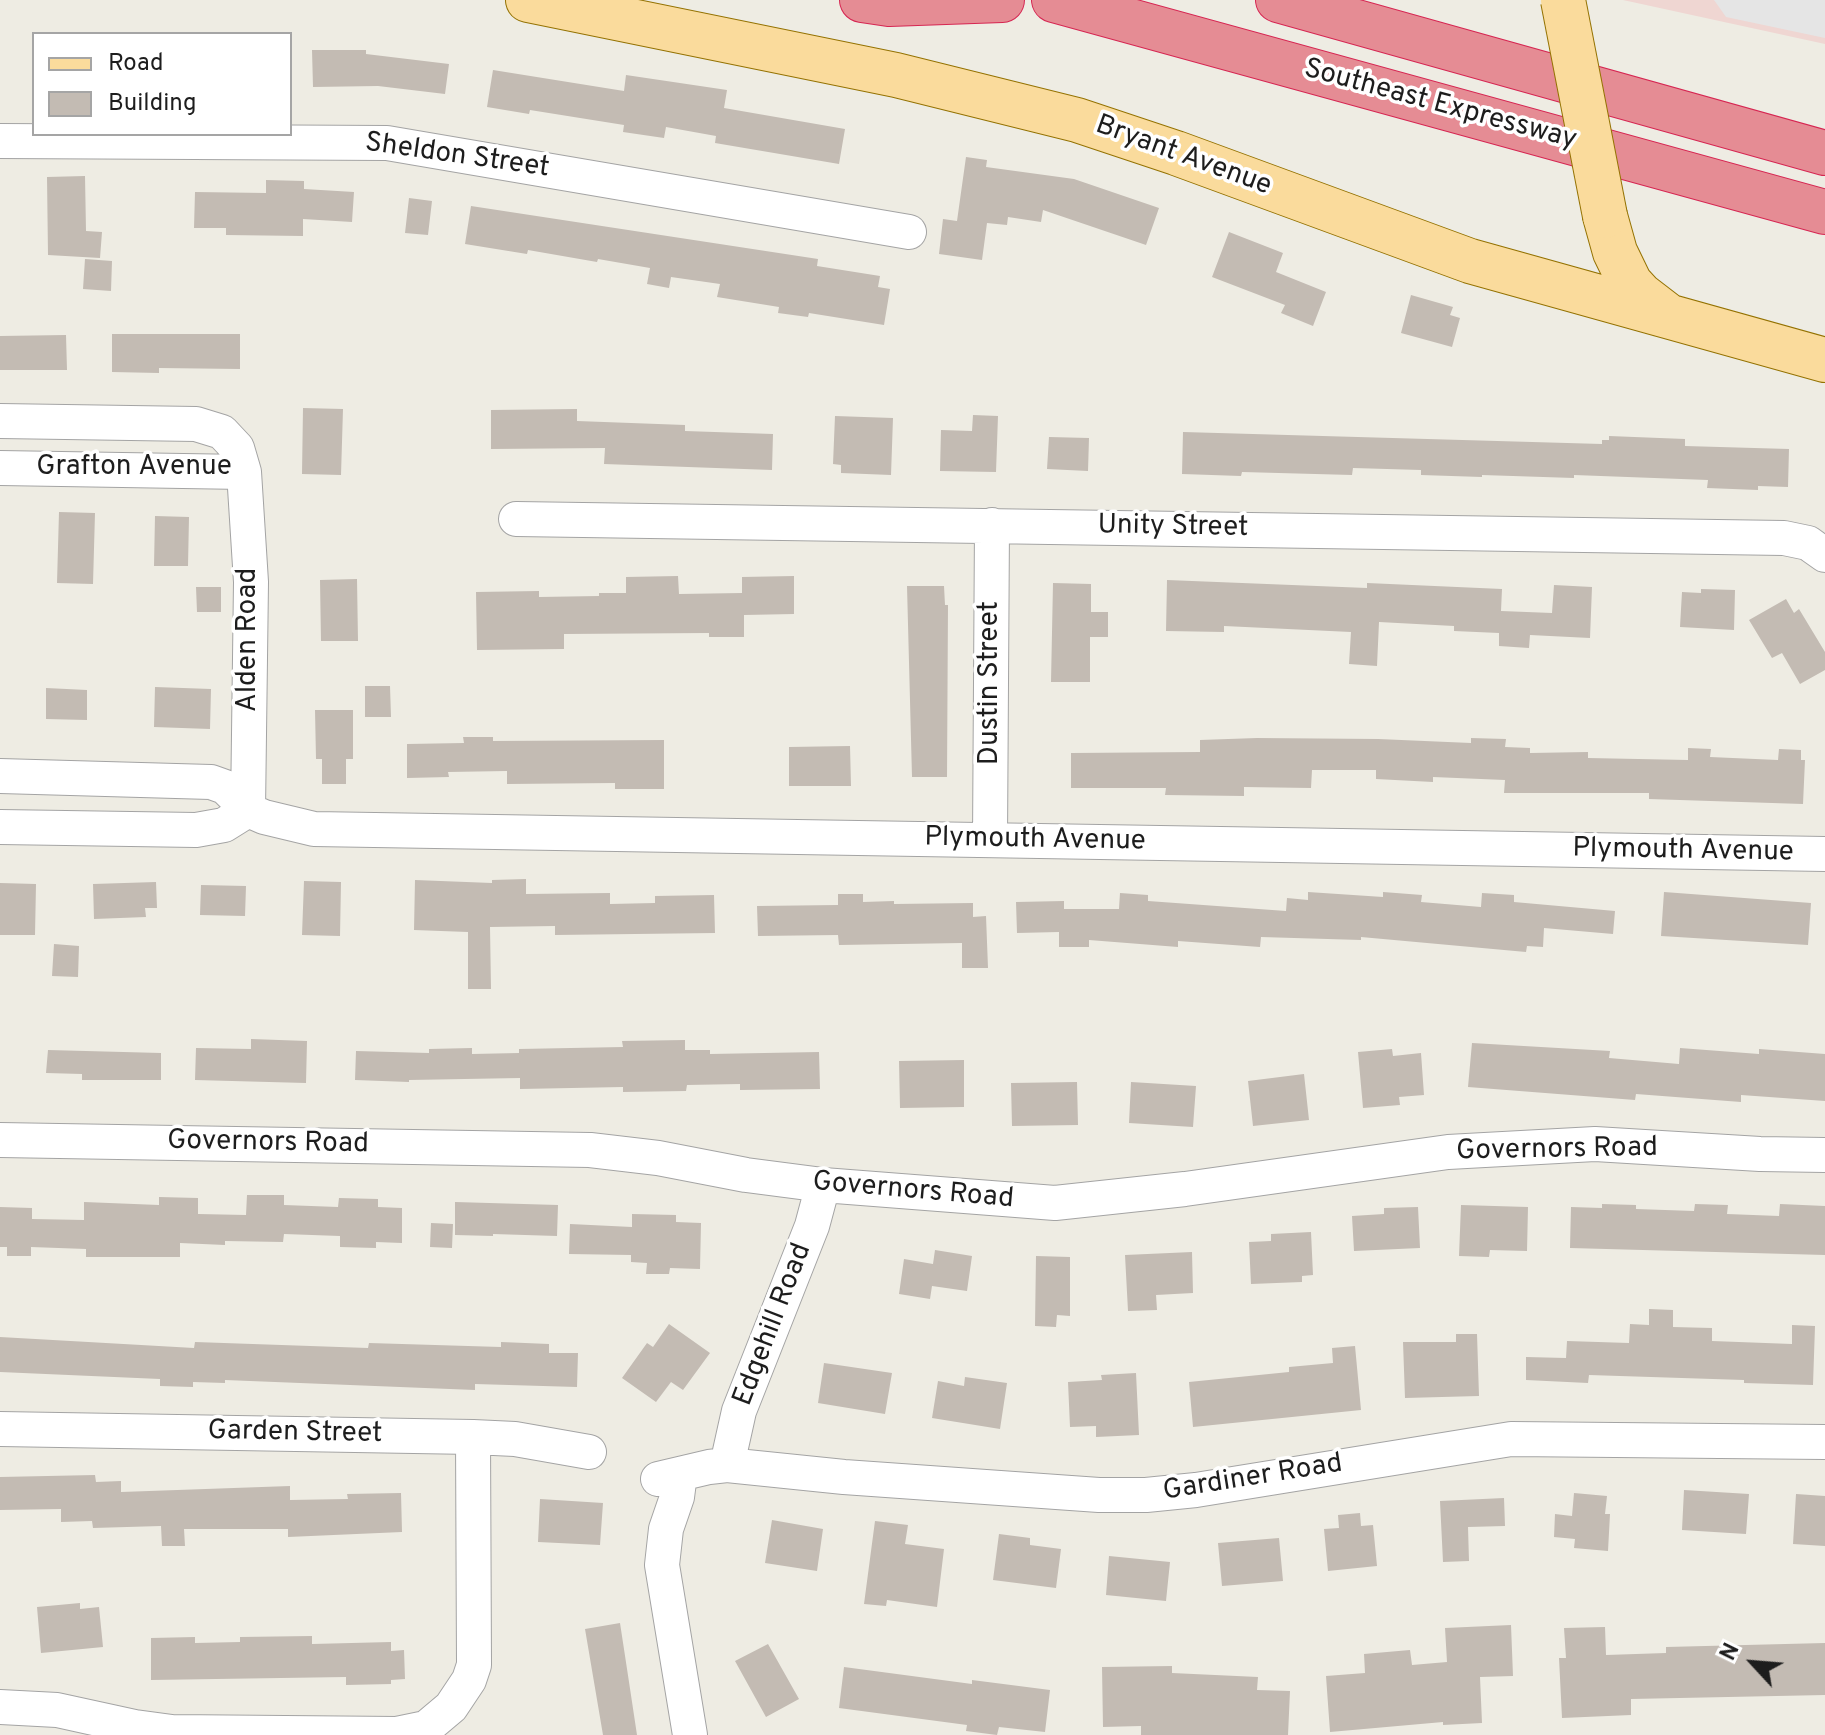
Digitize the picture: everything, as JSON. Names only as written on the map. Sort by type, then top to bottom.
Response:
[{"type":"highway","points":[[862,0],[889,4],[1002,0]]},
{"type":"highway","name":"Southeast Expressway","points":[[1054,0],[1825,212]]},
{"type":"highway","points":[[1161,0],[1825,183]]},
{"type":"highway","points":[[1278,0],[1825,153]]},
{"type":"highway","points":[[1369,0],[1825,126]]},
{"type":"main road","name":"Bryant Avenue","points":[[528,0],[896,75],[1064,116],[1176,153],[1447,253],[1676,321],[1825,360]]},
{"type":"main road","points":[[1563,0],[1605,216],[1615,252],[1630,283],[1656,308],[1676,321]]},
{"type":"street","name":"Sheldon Street","points":[[0,141],[395,144],[909,232]]},
{"type":"street","name":"Grafton Avenue","points":[[0,421],[196,424],[210,427],[232,440],[244,472],[0,468]]},
{"type":"street","name":"Alden Road","points":[[244,472],[251,582],[248,810]]},
{"type":"street","name":"Unity Street","points":[[516,519],[1784,538],[1808,543],[1825,555]]},
{"type":"street","name":"Dustin Street","points":[[990,840],[992,525]]},
{"type":"street","name":"Plymouth Avenue","points":[[0,776],[198,780],[225,787],[248,810],[279,823],[314,829],[1825,854]]},
{"type":"street","points":[[0,827],[196,830],[224,825],[248,810]]},
{"type":"street","name":"Governors Road","points":[[0,1140],[590,1150],[823,1185],[1055,1203],[1185,1189],[1448,1152],[1595,1144],[1825,1155]]},
{"type":"street","name":"Edgehill Road","points":[[727,1465],[739,1411],[812,1226],[823,1185]]},
{"type":"street","name":"Garden Street","points":[[0,1429],[473,1437],[515,1439],[589,1452]]},
{"type":"street","points":[[0,1707],[57,1710],[172,1732],[397,1734],[426,1728],[451,1707],[469,1680],[474,1665],[473,1437]]},
{"type":"street","name":"Gardiner Road","points":[[690,1735],[662,1565],[662,1547],[677,1497],[669,1477],[727,1465],[860,1479],[1099,1495],[1146,1495],[1196,1490],[1511,1439],[1825,1442]]},
{"type":"shaded area","points":[[1623,0],[1825,0],[1825,44]]},
{"type":"shaded area","points":[[1714,0],[1825,0],[1825,38],[1726,17]]},
{"type":"building","points":[[312,50],[366,50],[366,54],[449,64],[445,94],[378,86],[313,87]]},
{"type":"building","points":[[493,70],[624,91],[626,75],[727,90],[724,108],[845,129],[839,164],[715,143],[716,136],[666,127],[664,138],[623,132],[624,125],[530,110],[529,114],[487,107]]},
{"type":"building","points":[[966,157],[987,160],[986,167],[1074,179],[1159,208],[1146,245],[1043,210],[1041,222],[1008,217],[1007,225],[987,223],[982,260],[939,254],[943,219],[957,221]]},
{"type":"building","points":[[85,176],[86,231],[102,232],[100,258],[48,255],[47,177]]},
{"type":"building","points":[[266,180],[304,181],[304,189],[354,192],[352,222],[303,219],[303,236],[226,235],[226,228],[194,228],[195,192],[266,193]]},
{"type":"building","points":[[409,198],[432,201],[428,235],[405,233]]},
{"type":"building","points":[[471,206],[818,259],[817,266],[880,276],[878,287],[890,289],[884,325],[809,313],[808,317],[778,313],[779,307],[717,297],[720,284],[671,277],[669,288],[647,284],[650,268],[465,244]]},
{"type":"building","points":[[1229,232],[1283,253],[1276,272],[1326,292],[1313,326],[1281,313],[1285,305],[1212,277]]},
{"type":"building","points":[[85,259],[112,261],[111,291],[83,289]]},
{"type":"building","points":[[1411,295],[1453,307],[1450,315],[1460,318],[1452,347],[1401,333]]},
{"type":"building","points":[[112,334],[240,334],[240,369],[159,368],[159,373],[112,372]]},
{"type":"building","points":[[66,335],[67,370],[0,370],[0,336]]},
{"type":"building","points":[[303,408],[343,409],[341,475],[302,474]]},
{"type":"building","points":[[577,409],[577,421],[685,425],[685,431],[773,434],[772,470],[604,464],[605,448],[491,449],[491,410]]},
{"type":"building","points":[[973,415],[998,416],[996,472],[940,471],[941,430],[972,431]]},
{"type":"building","points":[[835,416],[893,418],[891,475],[841,473],[841,465],[833,464]]},
{"type":"building","points":[[1183,432],[1602,444],[1602,440],[1609,440],[1609,436],[1685,439],[1685,446],[1789,449],[1788,487],[1758,486],[1758,490],[1707,488],[1708,480],[1574,475],[1574,478],[1421,475],[1421,470],[1353,468],[1352,475],[1182,474]]},
{"type":"building","points":[[1049,437],[1089,438],[1088,471],[1047,469]]},
{"type":"building","points":[[59,512],[95,513],[93,584],[57,583]]},
{"type":"building","points":[[155,516],[189,517],[188,566],[154,566]]},
{"type":"building","points":[[678,576],[679,594],[742,593],[742,577],[794,576],[794,614],[744,615],[744,637],[709,637],[709,633],[564,634],[564,649],[477,650],[476,592],[539,591],[539,597],[599,596],[599,593],[626,593],[626,577]]},
{"type":"building","points":[[357,579],[358,641],[321,641],[320,580]]},
{"type":"building","points":[[1167,580],[1367,588],[1367,583],[1502,589],[1501,611],[1552,613],[1554,585],[1592,587],[1590,638],[1530,635],[1529,648],[1499,646],[1499,633],[1454,631],[1454,626],[1379,622],[1377,666],[1349,664],[1351,632],[1224,626],[1224,632],[1166,631]]},
{"type":"building","points":[[1053,583],[1091,584],[1091,612],[1108,612],[1108,637],[1090,637],[1090,682],[1051,682]]},
{"type":"building","points":[[907,586],[944,586],[945,605],[948,605],[947,777],[912,777]]},
{"type":"building","points":[[196,587],[221,587],[221,612],[197,612]]},
{"type":"building","points":[[1701,589],[1735,590],[1734,630],[1680,627],[1682,592],[1701,593]]},
{"type":"building","points":[[1786,599],[1794,613],[1799,609],[1825,652],[1825,670],[1800,684],[1782,653],[1772,658],[1749,620]]},
{"type":"building","points":[[365,686],[390,686],[391,717],[365,717]]},
{"type":"building","points":[[155,687],[211,689],[210,729],[154,727]]},
{"type":"building","points":[[46,688],[87,690],[87,720],[46,719]]},
{"type":"building","points":[[315,710],[353,710],[353,759],[346,759],[346,784],[322,784],[322,759],[316,759]]},
{"type":"building","points":[[463,737],[493,737],[493,741],[664,740],[664,789],[615,789],[615,783],[507,784],[507,771],[448,772],[449,777],[407,778],[407,744],[464,743]]},
{"type":"building","points":[[1257,738],[1471,743],[1471,738],[1506,739],[1505,747],[1530,748],[1530,753],[1588,752],[1588,758],[1688,760],[1688,748],[1711,749],[1710,757],[1778,760],[1779,749],[1801,750],[1801,760],[1805,760],[1803,804],[1649,799],[1649,793],[1504,793],[1505,780],[1433,777],[1433,782],[1376,779],[1376,770],[1312,770],[1311,788],[1244,787],[1244,796],[1165,795],[1166,788],[1071,788],[1071,753],[1200,752],[1200,740]]},
{"type":"building","points":[[850,746],[851,786],[789,786],[789,747]]},
{"type":"building","points":[[526,879],[526,894],[610,893],[610,904],[655,903],[655,896],[714,895],[715,933],[555,935],[555,926],[490,927],[491,989],[468,989],[468,932],[414,930],[415,880],[492,883],[492,880]]},
{"type":"building","points":[[304,881],[341,882],[340,936],[302,935]]},
{"type":"building","points":[[156,882],[157,908],[145,908],[146,917],[94,919],[93,884]]},
{"type":"building","points":[[0,883],[36,884],[35,935],[0,935]]},
{"type":"building","points":[[201,885],[246,886],[245,916],[200,915]]},
{"type":"building","points":[[1308,892],[1383,897],[1383,892],[1422,895],[1421,902],[1481,907],[1482,893],[1514,895],[1514,902],[1615,911],[1613,934],[1544,928],[1543,947],[1527,946],[1526,952],[1361,937],[1361,940],[1261,937],[1260,947],[1178,941],[1178,947],[1089,940],[1089,947],[1059,947],[1059,932],[1017,933],[1016,902],[1064,901],[1064,909],[1119,909],[1120,893],[1148,895],[1148,901],[1286,911],[1287,898],[1308,900]]},
{"type":"building","points":[[1664,892],[1811,903],[1808,945],[1661,936]]},
{"type":"building","points":[[838,894],[863,894],[863,902],[973,903],[973,917],[986,916],[988,968],[962,968],[962,943],[839,945],[838,935],[758,936],[757,906],[838,905]]},
{"type":"building","points":[[54,944],[79,946],[78,977],[52,976]]},
{"type":"building","points":[[251,1039],[307,1041],[306,1083],[195,1080],[196,1048],[251,1049]]},
{"type":"building","points":[[685,1040],[685,1050],[710,1050],[710,1054],[819,1052],[820,1089],[740,1090],[740,1084],[687,1085],[686,1091],[623,1092],[623,1087],[520,1089],[520,1078],[409,1082],[355,1080],[356,1051],[429,1053],[429,1049],[472,1048],[472,1054],[519,1053],[519,1049],[623,1047],[622,1041]]},
{"type":"building","points":[[1472,1043],[1610,1051],[1609,1058],[1679,1064],[1680,1048],[1759,1054],[1759,1049],[1825,1054],[1825,1101],[1741,1095],[1741,1102],[1636,1094],[1635,1100],[1468,1087]]},
{"type":"building","points":[[1392,1049],[1393,1056],[1421,1053],[1424,1095],[1399,1097],[1400,1105],[1363,1108],[1358,1052]]},
{"type":"building","points":[[48,1050],[161,1053],[161,1080],[82,1080],[82,1074],[46,1073]]},
{"type":"building","points":[[964,1060],[964,1107],[900,1108],[899,1061]]},
{"type":"building","points":[[1304,1074],[1309,1120],[1253,1126],[1248,1081]]},
{"type":"building","points":[[1077,1082],[1078,1125],[1012,1126],[1011,1083]]},
{"type":"building","points":[[1131,1082],[1196,1086],[1193,1127],[1129,1123]]},
{"type":"building","points":[[247,1195],[284,1195],[284,1205],[338,1207],[339,1198],[378,1199],[378,1207],[402,1208],[402,1243],[376,1242],[376,1248],[340,1247],[340,1236],[284,1234],[283,1242],[225,1241],[225,1245],[180,1243],[180,1257],[86,1257],[86,1249],[31,1247],[31,1256],[7,1256],[7,1247],[0,1247],[0,1207],[32,1208],[32,1219],[84,1220],[84,1202],[159,1205],[159,1197],[198,1198],[198,1214],[246,1215]]},
{"type":"building","points":[[455,1202],[558,1205],[557,1236],[455,1235]]},
{"type":"building","points":[[1602,1204],[1636,1205],[1636,1209],[1694,1211],[1695,1204],[1728,1205],[1727,1214],[1779,1216],[1780,1204],[1825,1206],[1825,1255],[1570,1248],[1571,1207],[1602,1208]]},
{"type":"building","points":[[1461,1205],[1528,1207],[1527,1251],[1490,1250],[1489,1257],[1459,1256]]},
{"type":"building","points":[[1418,1207],[1420,1248],[1354,1251],[1352,1216],[1384,1214],[1384,1208]]},
{"type":"building","points":[[632,1214],[676,1215],[676,1222],[701,1223],[700,1269],[670,1268],[669,1274],[646,1274],[647,1263],[631,1262],[631,1255],[569,1254],[570,1224],[632,1227]]},
{"type":"building","points":[[431,1223],[453,1224],[452,1248],[430,1247]]},
{"type":"building","points":[[1311,1232],[1313,1275],[1302,1276],[1302,1282],[1251,1284],[1249,1242],[1271,1241],[1271,1234]]},
{"type":"building","points":[[935,1250],[972,1256],[967,1291],[932,1286],[930,1299],[899,1294],[904,1259],[933,1264]]},
{"type":"building","points":[[1192,1252],[1193,1293],[1156,1295],[1157,1310],[1128,1311],[1125,1255]]},
{"type":"building","points":[[1036,1256],[1070,1257],[1070,1316],[1057,1315],[1056,1327],[1035,1326]]},
{"type":"building","points":[[1649,1309],[1673,1310],[1673,1327],[1712,1328],[1712,1341],[1792,1344],[1792,1325],[1815,1326],[1813,1385],[1589,1375],[1588,1383],[1526,1380],[1526,1357],[1566,1358],[1567,1341],[1629,1343],[1630,1324],[1649,1325]]},
{"type":"building","points":[[669,1324],[710,1353],[683,1390],[671,1382],[656,1402],[622,1378],[647,1343],[653,1347]]},
{"type":"building","points":[[1456,1334],[1477,1334],[1479,1396],[1405,1398],[1403,1342],[1456,1342]]},
{"type":"building","points":[[0,1337],[194,1348],[195,1342],[368,1348],[369,1343],[501,1347],[501,1342],[549,1344],[549,1353],[578,1353],[577,1387],[475,1384],[475,1390],[225,1380],[225,1383],[193,1382],[193,1387],[160,1386],[160,1379],[0,1372]]},
{"type":"building","points":[[1355,1346],[1361,1410],[1193,1427],[1189,1382],[1289,1372],[1289,1367],[1333,1363],[1332,1348]]},
{"type":"building","points":[[824,1363],[892,1373],[885,1414],[818,1403]]},
{"type":"building","points":[[1136,1373],[1139,1435],[1096,1437],[1096,1426],[1070,1427],[1068,1382],[1102,1380],[1101,1375]]},
{"type":"building","points":[[965,1377],[1007,1383],[1000,1429],[932,1418],[938,1381],[964,1386]]},
{"type":"building","points":[[95,1475],[96,1482],[121,1481],[121,1492],[290,1486],[290,1500],[348,1499],[347,1494],[401,1493],[402,1532],[288,1537],[288,1529],[184,1529],[185,1546],[162,1546],[161,1526],[93,1528],[92,1521],[61,1522],[61,1509],[0,1510],[0,1477]]},
{"type":"building","points":[[1684,1490],[1749,1494],[1746,1534],[1682,1530]]},
{"type":"building","points":[[1574,1493],[1607,1496],[1605,1514],[1610,1514],[1608,1551],[1574,1548],[1575,1539],[1554,1537],[1555,1514],[1572,1516]]},
{"type":"building","points":[[1796,1494],[1825,1496],[1825,1546],[1793,1544]]},
{"type":"building","points":[[1504,1498],[1505,1526],[1468,1527],[1469,1561],[1443,1562],[1440,1501]]},
{"type":"building","points":[[540,1499],[603,1503],[600,1545],[538,1542]]},
{"type":"building","points":[[1360,1513],[1361,1526],[1373,1525],[1377,1566],[1328,1571],[1324,1529],[1339,1528],[1338,1515]]},
{"type":"building","points":[[772,1520],[823,1529],[817,1571],[765,1563]]},
{"type":"building","points":[[875,1521],[908,1525],[905,1544],[944,1549],[937,1607],[887,1600],[886,1606],[864,1604]]},
{"type":"building","points":[[999,1534],[1030,1538],[1030,1545],[1061,1549],[1056,1588],[993,1580]]},
{"type":"building","points":[[1279,1538],[1283,1581],[1222,1586],[1218,1543]]},
{"type":"building","points":[[1109,1556],[1170,1562],[1166,1601],[1106,1595]]},
{"type":"building","points":[[80,1603],[80,1609],[99,1607],[103,1647],[41,1653],[37,1607]]},
{"type":"building","points":[[620,1623],[637,1735],[603,1735],[585,1629]]},
{"type":"building","points":[[1511,1625],[1513,1676],[1480,1677],[1482,1723],[1443,1725],[1443,1722],[1330,1732],[1326,1676],[1365,1673],[1364,1654],[1410,1650],[1412,1665],[1447,1662],[1445,1628]]},
{"type":"building","points":[[1605,1627],[1606,1655],[1666,1653],[1666,1647],[1825,1643],[1825,1695],[1631,1699],[1631,1715],[1562,1718],[1559,1658],[1566,1658],[1564,1628]]},
{"type":"building","points":[[312,1636],[312,1644],[391,1642],[391,1651],[404,1650],[405,1679],[391,1680],[391,1684],[346,1685],[346,1677],[151,1680],[151,1638],[195,1637],[195,1643],[240,1642],[240,1637]]},
{"type":"building","points":[[768,1644],[799,1699],[766,1717],[735,1661]]},
{"type":"building","points":[[1172,1666],[1172,1673],[1258,1677],[1257,1690],[1290,1691],[1288,1735],[1141,1735],[1141,1726],[1103,1727],[1102,1667]]},
{"type":"building","points":[[844,1667],[972,1684],[972,1680],[1050,1690],[1045,1732],[999,1727],[997,1735],[966,1731],[967,1725],[839,1708]]}]
